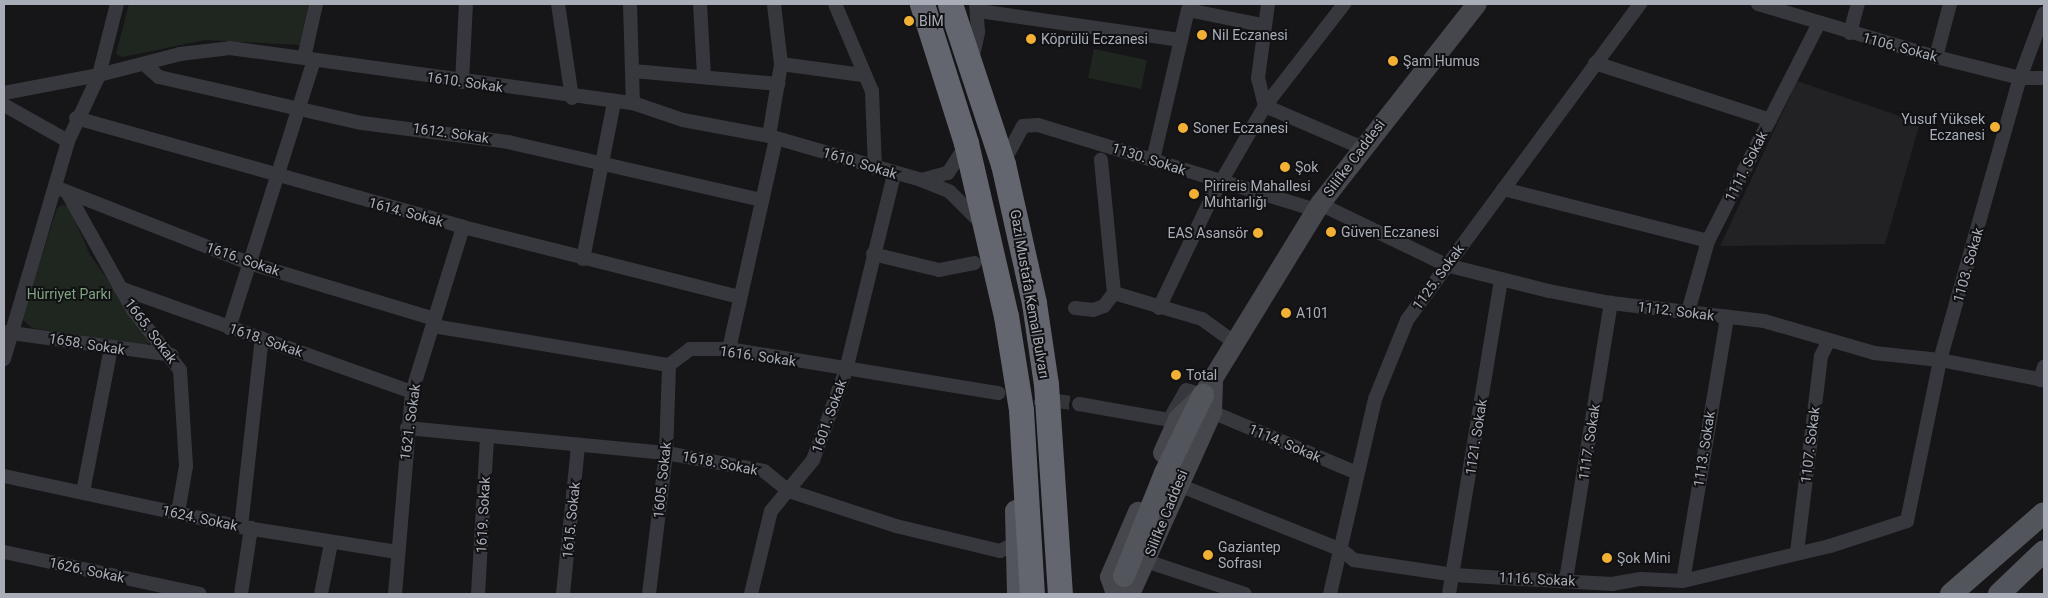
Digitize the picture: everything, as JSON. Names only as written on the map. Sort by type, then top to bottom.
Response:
[{"type":"highway","name":"Gazi Mustafa Kemal Bulvarı","points":[[922,4],[966,143],[988,232],[1022,410],[1032,594]]},
{"type":"highway","name":"Gazi Mustafa Kemal Bulvarı","points":[[950,4],[1003,164],[1034,303],[1054,481],[1060,594]]},
{"type":"main road","points":[[1126,591],[1164,473],[1207,403]]},
{"type":"main road","points":[[1018,594],[1016,543],[1022,410]]},
{"type":"main road","points":[[1054,481],[1073,594]]},
{"type":"main road","points":[[1957,593],[2044,513]]},
{"type":"main road","points":[[1999,594],[2044,551]]},
{"type":"main road","points":[[2017,594],[2044,558]]},
{"type":"street","points":[[4,358],[7,332],[61,190],[68,141],[76,118],[99,75],[117,4]]},
{"type":"street","points":[[229,328],[300,108],[316,4]]},
{"type":"street","points":[[462,82],[466,4]]},
{"type":"street","points":[[558,4],[572,98]]},
{"type":"street","points":[[630,4],[633,103]]},
{"type":"street","points":[[700,4],[704,76]]},
{"type":"street","points":[[729,349],[773,137],[781,64],[774,4]]},
{"type":"street","points":[[835,4],[862,75],[872,91],[875,168]]},
{"type":"street","points":[[1265,106],[1258,78],[1262,25],[1268,4]]},
{"type":"street","points":[[1159,308],[1211,199],[1265,106],[1344,4]]},
{"type":"street","name":"1125. Sokak","points":[[1330,594],[1385,366],[1407,320],[1640,4]]},
{"type":"street","name":"1106. Sokak","points":[[1762,4],[1818,24],[1936,57],[2020,78],[2044,78]]},
{"type":"street","points":[[1850,33],[1858,4]]},
{"type":"street","points":[[1936,57],[1950,4]]},
{"type":"street","name":"Silifke Caddesi","points":[[1126,591],[1146,561],[1207,403],[1214,375],[1318,207],[1360,147],[1473,5]]},
{"type":"street","points":[[971,64],[978,7],[1181,40]]},
{"type":"street","points":[[1153,160],[1188,10],[1262,25]]},
{"type":"street","name":"1103. Sokak","points":[[1907,520],[1940,360],[2020,78],[2044,13]]},
{"type":"street","name":"1111. Sokak","points":[[1688,312],[1708,241],[1818,24]]},
{"type":"street","name":"1610. Sokak","points":[[4,93],[99,75],[180,54],[230,48],[572,98],[633,103],[682,120],[773,137],[894,174],[921,180],[950,192],[988,232]]},
{"type":"street","name":"1612. Sokak","points":[[144,64],[159,77],[362,123],[508,142],[761,200]]},
{"type":"street","points":[[781,64],[862,75]]},
{"type":"street","points":[[1594,64],[1770,120]]},
{"type":"street","points":[[633,71],[778,84]]},
{"type":"street","points":[[583,259],[614,102]]},
{"type":"street","points":[[4,105],[68,141]]},
{"type":"street","points":[[1265,106],[1360,147]]},
{"type":"street","name":"1614. Sokak","points":[[76,118],[463,227],[583,259],[739,297]]},
{"type":"street","name":"1130. Sokak","points":[[1003,164],[1023,126],[1038,125],[1222,183],[1318,207]]},
{"type":"street","points":[[921,180],[948,173],[966,143]]},
{"type":"street","points":[[1075,308],[1093,310],[1104,306],[1114,293],[1101,160]]},
{"type":"street","name":"1601. Sokak","points":[[752,594],[771,511],[813,460],[846,370],[894,174]]},
{"type":"street","name":"1616. Sokak","points":[[61,190],[249,262],[434,323],[668,365],[690,349],[729,349],[846,370],[998,393]]},
{"type":"street","name":"1665. Sokak","points":[[61,190],[132,310],[171,355],[180,370],[186,435],[178,513]]},
{"type":"street","points":[[1503,190],[1708,241]]},
{"type":"street","name":"1112. Sokak","points":[[1318,207],[1446,265],[1501,279],[1611,303],[1764,321],[1874,353],[1940,360],[2043,376]]},
{"type":"street","name":"1621. Sokak","points":[[395,594],[407,428],[412,392],[463,227]]},
{"type":"street","points":[[873,254],[939,270],[974,263]]},
{"type":"street","name":"1121. Sokak","points":[[1449,594],[1454,575],[1501,279]]},
{"type":"street","name":"1618. Sokak","points":[[120,288],[412,392]]},
{"type":"street","points":[[1114,293],[1159,308],[1202,319],[1234,342]]},
{"type":"street","name":"1117. Sokak","points":[[1566,580],[1611,303]]},
{"type":"street","name":"1113. Sokak","points":[[1683,581],[1727,317]]},
{"type":"street","name":"1658. Sokak","points":[[7,332],[171,355]]},
{"type":"street","points":[[240,594],[262,338]]},
{"type":"street","name":"1107. Sokak","points":[[1797,552],[1821,356],[1829,340]]},
{"type":"street","points":[[83,492],[111,348]]},
{"type":"street","name":"1605. Sokak","points":[[650,594],[666,453],[668,365]]},
{"type":"street","points":[[1079,404],[1169,420],[1186,390],[1207,403]]},
{"type":"street","name":"1114. Sokak","points":[[1207,403],[1358,474]]},
{"type":"street","name":"1618. Sokak","points":[[407,428],[578,447],[666,453],[764,471],[789,491],[896,526],[1000,551],[1016,543]]},
{"type":"street","name":"1619. Sokak","points":[[478,594],[487,436]]},
{"type":"street","name":"1615. Sokak","points":[[563,594],[578,447]]},
{"type":"street","name":"1624. Sokak","points":[[4,476],[330,544],[397,552]]},
{"type":"street","name":"1116. Sokak","points":[[1176,484],[1342,550],[1354,560],[1454,575],[1566,580],[1613,589],[1641,579],[1683,581],[1797,552],[1907,520]]},
{"type":"street","points":[[321,594],[330,544]]},
{"type":"street","name":"1626. Sokak","points":[[4,552],[200,594]]},
{"type":"street","points":[[1146,561],[1245,594]]},
{"type":"shaded area","points":[[1797,81],[1920,123],[1885,244],[1720,246]]},
{"type":"green space","points":[[129,4],[308,4],[300,45],[205,40],[123,57],[116,54]]},
{"type":"green space","points":[[1094,49],[1147,60],[1141,89],[1088,78]]},
{"type":"green space","name":"Hürriyet Parkı","points":[[62,205],[69,206],[90,255],[151,340],[147,345],[32,328],[22,319],[57,208]]},
{"type":"tunnel","points":[[1014,395],[1079,404]]},
{"type":"place","name":"BİM","points":[[909,21]]},
{"type":"place","name":"Nil Eczanesi","points":[[1202,35]]},
{"type":"place","name":"Köprülü Eczanesi","points":[[1031,39]]},
{"type":"place","name":"Şam Humus","points":[[1393,61]]},
{"type":"place","name":"Yusuf Yüksek Eczanesi","points":[[1995,127]]},
{"type":"place","name":"Soner Eczanesi","points":[[1183,128]]},
{"type":"place","name":"Şok","points":[[1285,167]]},
{"type":"place","name":"Pirireis Mahallesi Muhtarlığı","points":[[1194,194]]},
{"type":"place","name":"Güven Eczanesi","points":[[1331,232]]},
{"type":"place","name":"EAS Asansör","points":[[1258,233]]},
{"type":"place","name":"A101","points":[[1286,313]]},
{"type":"place","name":"Total","points":[[1176,375]]},
{"type":"place","name":"Gaziantep Sofrası","points":[[1208,555]]},
{"type":"place","name":"Şok Mini","points":[[1607,558]]}]
